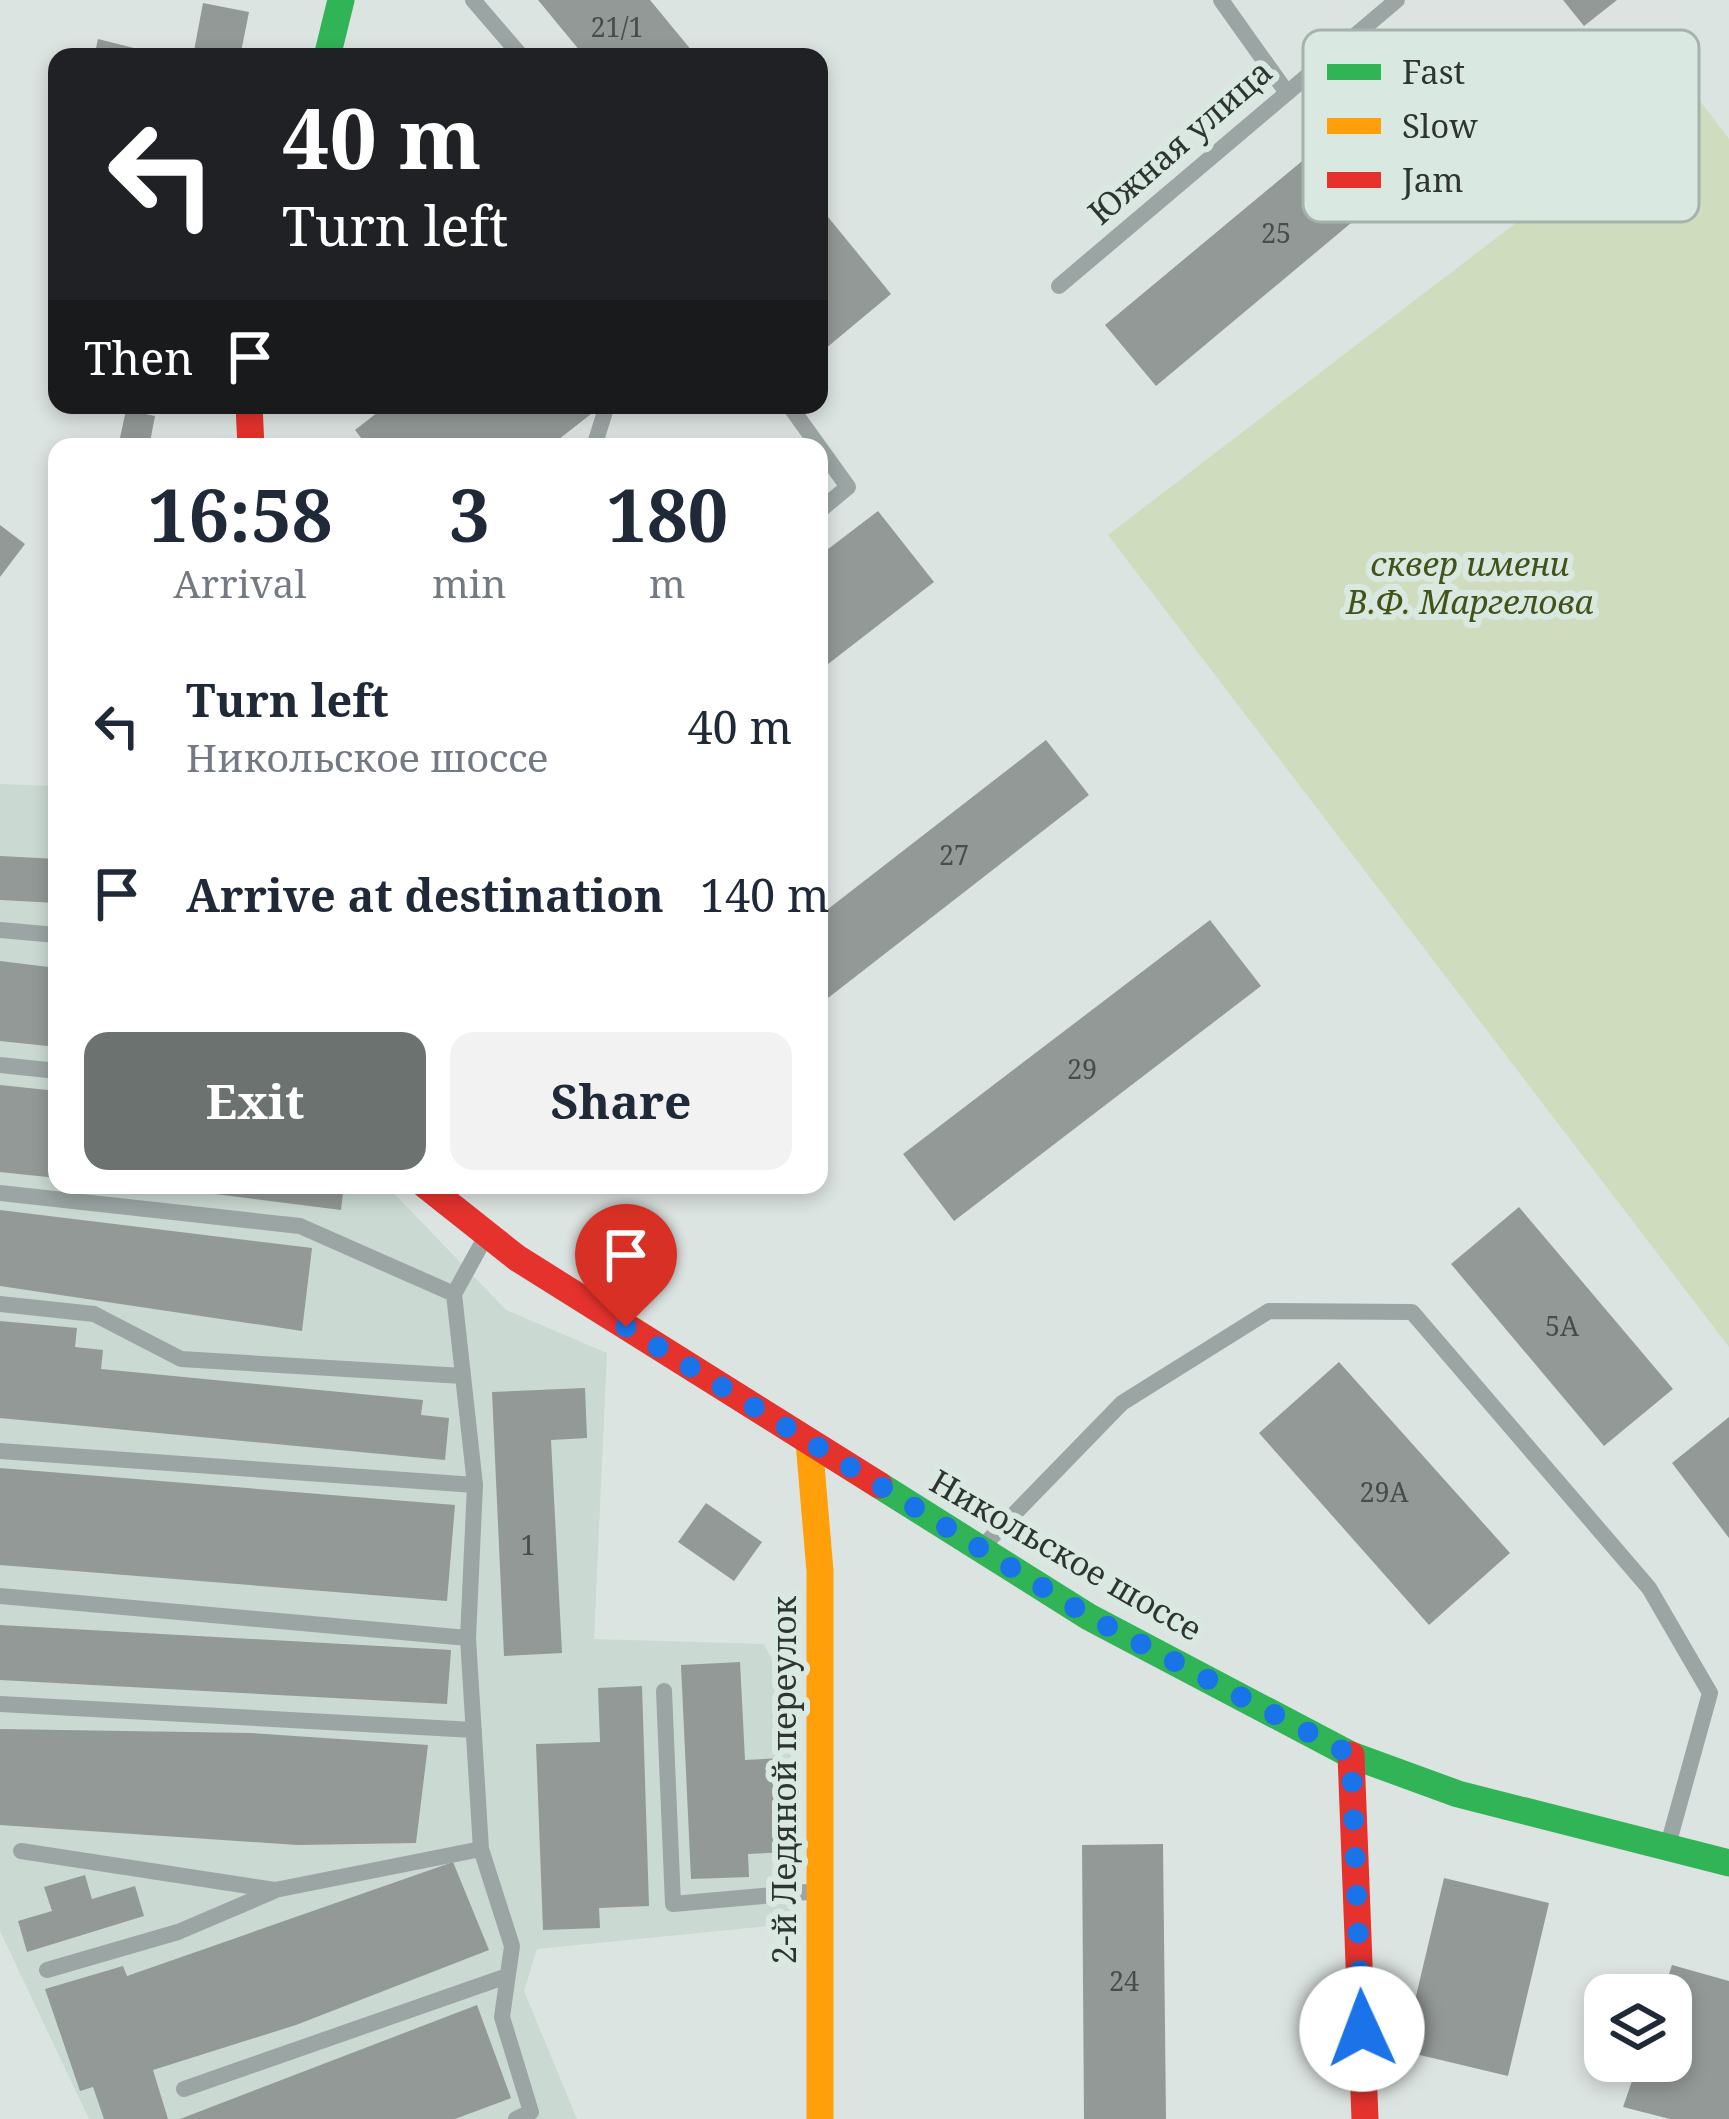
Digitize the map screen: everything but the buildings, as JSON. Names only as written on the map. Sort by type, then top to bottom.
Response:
[{"type":"street","points":[[329,48],[341,0]]},
{"type":"street","name":"Никольское шоссе","points":[[436,1194],[487,1235],[1090,1617],[1351,1755],[1458,1794],[1729,1863]]},
{"type":"street","name":"2-й Ледяной переулок","points":[[809,1442],[820,1571],[820,2119]]},
{"type":"street","points":[[1351,1755],[1365,2119]]},
{"type":"lane","points":[[473,0],[514,48]]},
{"type":"lane","points":[[1221,0],[1285,90]]},
{"type":"lane","name":"Южная улица","points":[[1357,30],[1391,2]]},
{"type":"lane","name":"Южная улица","points":[[1059,286],[1303,75]]},
{"type":"lane","points":[[828,459],[848,487],[828,504]]},
{"type":"lane","points":[[0,930],[48,934]]},
{"type":"lane","points":[[0,1065],[48,1071]]},
{"type":"lane","points":[[0,1193],[299,1226],[454,1294]]},
{"type":"lane","points":[[487,1235],[454,1294],[475,1485],[469,1638],[481,1849],[512,1946],[502,2017],[532,2112],[516,2119]]},
{"type":"lane","points":[[0,1304],[94,1314],[181,1359],[464,1376]]},
{"type":"lane","points":[[980,1549],[1122,1403],[1269,1311],[1412,1312],[1649,1588],[1710,1693],[1668,1846]]},
{"type":"lane","points":[[0,1451],[475,1485]]},
{"type":"lane","points":[[0,1596],[469,1638]]},
{"type":"lane","points":[[664,1691],[674,1904],[820,1891]]},
{"type":"lane","points":[[0,1704],[474,1730]]},
{"type":"lane","points":[[47,1970],[178,1932],[275,1890],[481,1849]]},
{"type":"lane","points":[[21,1851],[275,1890]]},
{"type":"lane","points":[[184,2089],[508,1976]]},
{"type":"shaded area","points":[[0,784],[48,786],[48,1194],[395,1194],[506,1310],[607,1353],[594,1639],[764,1644],[788,1691],[799,1923],[537,1949],[524,1991],[577,2119],[89,2119],[0,1931]]},
{"type":"green space","name":"сквер имени В.Ф. Маргелова","points":[[1699,100],[1729,139],[1729,1347],[1108,535],[1517,222],[1699,222]]},
{"type":"traffic: fast","points":[[329,48],[341,0]]},
{"type":"traffic: fast","points":[[879,1485],[1089,1617],[1351,1755],[1458,1794],[1729,1863]]},
{"type":"traffic: slow","points":[[809,1442],[820,1571],[820,2119]]},
{"type":"traffic: jam","points":[[249,414],[251,438]]},
{"type":"traffic: jam","points":[[436,1194],[517,1258],[879,1485]]},
{"type":"traffic: jam","points":[[1351,1755],[1365,2119]]},
{"type":"route","points":[[626,1327],[1090,1617],[1351,1755],[1362,2029]]}]
